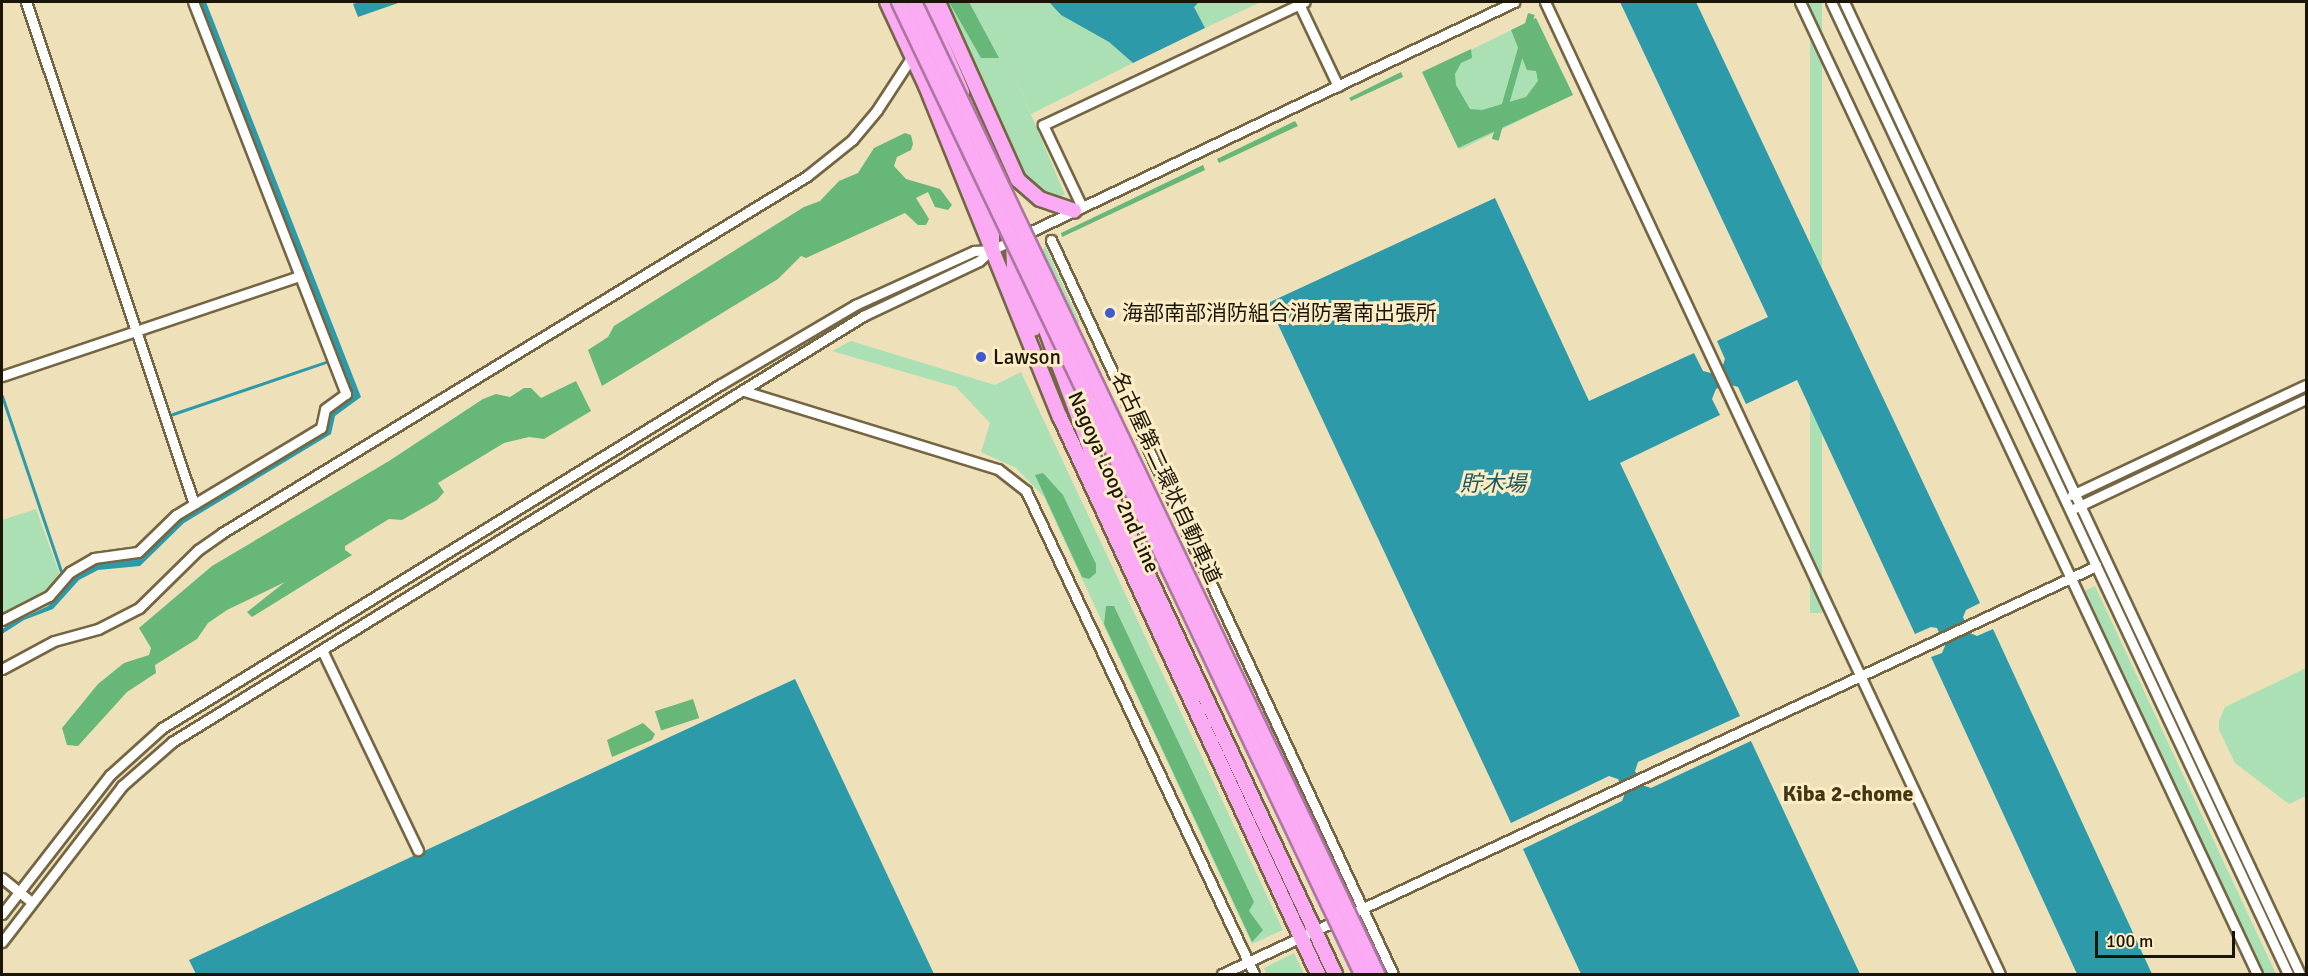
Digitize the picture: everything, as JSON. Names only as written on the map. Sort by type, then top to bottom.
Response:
[{"type":"highway","name":"Nagoya Loop 2nd Line","points":[[887,2],[912,55],[1045,381],[1318,975]]},
{"type":"highway","name":"名古屋第二環状自動車道","points":[[899,2],[1362,975]]},
{"type":"highway","points":[[904,2],[938,79],[983,199],[994,232],[992,249]]},
{"type":"highway","name":"名古屋第二環状自動車道","points":[[914,2],[1377,975]]},
{"type":"highway","name":"Nagoya Loop 2nd Line","points":[[924,2],[955,71],[1013,240],[1096,464],[1335,975]]},
{"type":"highway","points":[[938,2],[1018,180],[1040,199],[1078,209]]},
{"type":"highway","points":[[1013,240],[1014,272],[1039,345],[1045,381]]},
{"type":"street","points":[[26,2],[194,504]]},
{"type":"street","points":[[2,620],[49,596],[70,572],[94,558],[138,552],[176,514],[321,428],[325,409],[346,394],[193,2]]},
{"type":"street","points":[[2,914],[110,775],[162,728],[855,305],[974,251],[992,249],[1013,240],[1514,2]]},
{"type":"street","points":[[1545,2],[2000,975]]},
{"type":"street","points":[[1800,2],[2257,975]]},
{"type":"street","points":[[1831,2],[2288,975]]},
{"type":"street","points":[[1844,2],[2300,975]]},
{"type":"street","points":[[1078,209],[1043,125],[1302,3],[1338,86]]},
{"type":"street","points":[[2,669],[54,641],[98,629],[139,608],[198,550],[222,533],[807,176],[858,133],[878,110],[912,55]]},
{"type":"street","points":[[1051,240],[1393,975]]},
{"type":"street","points":[[2,942],[142,765],[172,742],[863,316],[979,261],[992,249]]},
{"type":"street","points":[[2,376],[300,276]]},
{"type":"street","points":[[2064,498],[2307,385]]},
{"type":"street","points":[[744,391],[998,469],[1026,490],[1254,975]]},
{"type":"street","points":[[2070,511],[2307,399]]},
{"type":"street","points":[[1222,975],[1667,768],[1924,644],[2096,566]]},
{"type":"street","points":[[322,650],[418,850]]},
{"type":"street","points":[[2,878],[32,902]]},
{"type":"green space","points":[[932,2],[1049,2],[1061,15],[1109,42],[1133,63],[1031,114],[986,8],[1065,195],[1047,199],[1008,170],[931,9]]},
{"type":"green space","points":[[949,2],[969,2],[999,58],[981,58]]},
{"type":"green space","points":[[1199,2],[1261,2],[1205,28],[1194,7]]},
{"type":"green space","points":[[1810,2],[1822,2],[1822,613],[1810,613]]},
{"type":"green space","points":[[1528,13],[1535,15],[1499,141],[1492,139]]},
{"type":"green space","points":[[1536,18],[1573,94],[1460,150],[1423,73]]},
{"type":"green space","points":[[1536,18],[1573,95],[1458,148],[1422,72],[1471,49],[1472,58],[1461,63],[1455,74],[1456,85],[1470,109],[1482,110],[1526,97],[1538,81],[1536,71],[1527,70],[1511,30]]},
{"type":"green space","points":[[1401,72],[1403,77],[1351,101],[1349,98]]},
{"type":"green space","points":[[1295,121],[1298,126],[1219,163],[1217,159]]},
{"type":"green space","points":[[905,133],[911,135],[913,144],[911,150],[897,157],[894,166],[906,179],[940,189],[952,205],[948,210],[935,207],[928,192],[916,198],[929,219],[926,225],[918,225],[905,213],[806,258],[801,256],[778,279],[602,386],[588,350],[608,337],[614,326],[804,207],[820,201],[839,181],[858,173],[874,148]]},
{"type":"green space","points":[[1203,165],[1205,170],[1062,237],[1061,233]]},
{"type":"green space","points":[[1045,246],[1079,321],[1075,331],[1058,340],[1033,265]]},
{"type":"green space","points":[[851,341],[995,385],[1021,372],[1283,930],[1252,944],[1044,497],[1016,468],[981,452],[990,423],[956,387],[832,351]]},
{"type":"green space","points":[[576,381],[591,411],[544,439],[529,437],[504,443],[438,483],[444,492],[437,500],[402,520],[389,519],[345,546],[345,550],[352,555],[252,617],[247,612],[285,582],[227,610],[208,623],[197,639],[155,665],[156,673],[127,692],[78,746],[67,745],[62,728],[98,684],[124,663],[149,655],[151,648],[139,628],[212,566],[389,461],[483,399],[496,394],[510,397],[524,388],[531,388],[541,398]]},
{"type":"green space","points":[[1043,473],[1063,495],[1096,564],[1096,573],[1089,579],[1082,577],[1035,475]]},
{"type":"green space","points":[[36,509],[60,575],[46,595],[26,600],[2,615],[2,520]]},
{"type":"green space","points":[[2095,586],[2276,974],[2264,974],[2085,591]]},
{"type":"green space","points":[[1106,606],[1114,606],[1254,902],[1249,911],[1263,930],[1252,942],[1104,624]]},
{"type":"green space","points":[[2306,668],[2306,796],[2289,804],[2235,763],[2219,730],[2219,721],[2225,707]]},
{"type":"green space","points":[[693,699],[699,718],[661,730],[655,711]]},
{"type":"green space","points":[[643,723],[655,734],[652,740],[612,757],[607,740]]},
{"type":"green space","points":[[1358,925],[1365,928],[1388,974],[1351,974],[1333,936]]},
{"type":"green space","points":[[1294,953],[1304,974],[1267,974],[1264,968]]},
{"type":"water","points":[[199,2],[206,2],[361,397],[335,416],[331,434],[184,523],[140,566],[98,570],[79,580],[53,609],[24,620],[2,634],[2,629],[48,606],[75,575],[90,565],[137,558],[187,513],[325,430],[330,411],[352,396]]},
{"type":"water","points":[[401,2],[358,17],[353,4]]},
{"type":"water","points":[[1049,2],[1199,2],[1194,7],[1205,28],[1133,63],[1109,42],[1061,15]]},
{"type":"water","name":"貯木場","points":[[1620,2],[1696,2],[1980,603],[1966,610],[1963,617],[1970,633],[1977,636],[1993,629],[2152,974],[2077,974],[1931,657],[1942,653],[1945,646],[1937,628],[1931,627],[1915,634],[1797,380],[1746,404],[1738,387],[1728,384],[1716,389],[1712,399],[1720,415],[1620,463],[1740,716],[1638,762],[1635,771],[1642,785],[1651,788],[1751,741],[1860,974],[1581,974],[1523,849],[1622,801],[1625,793],[1618,779],[1609,776],[1511,823],[1268,303],[1495,198],[1589,401],[1694,353],[1703,371],[1711,373],[1722,368],[1725,359],[1717,341],[1768,317]]},
{"type":"water","points":[[795,679],[934,974],[196,974],[189,960]]},
{"type":"waterway","points":[[170,415],[329,361]]},
{"type":"waterway","points":[[2,396],[61,571]]},
{"type":"place","name":"海部南部消防組合消防署南出張所","points":[[1110,313]]},
{"type":"place","name":"Lawson","points":[[981,357]]},
{"type":"district","name":"Kiba 2-chome","points":[[1848,794]]}]
